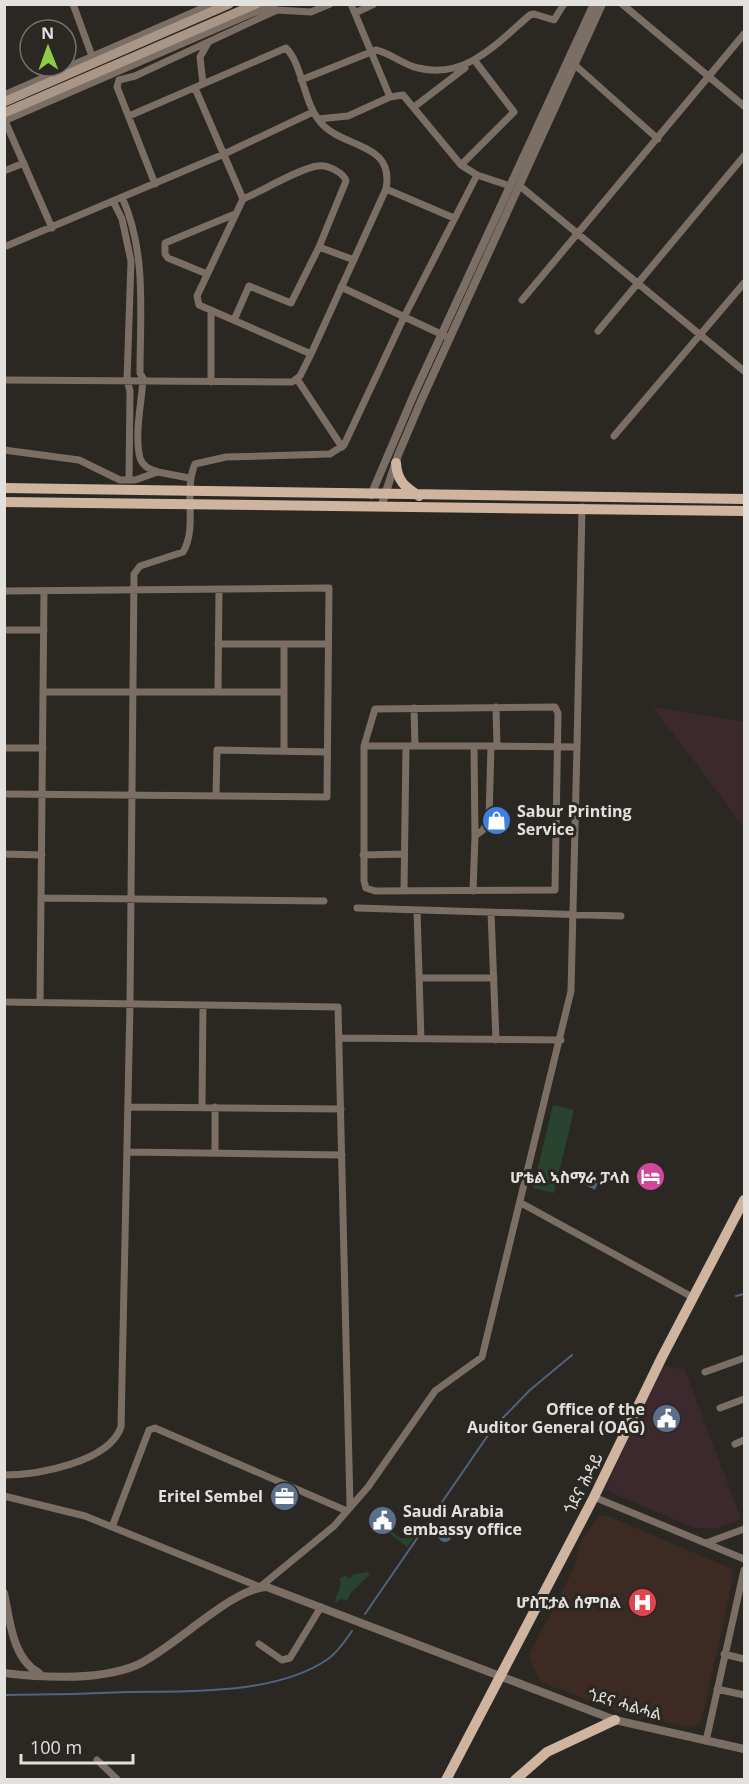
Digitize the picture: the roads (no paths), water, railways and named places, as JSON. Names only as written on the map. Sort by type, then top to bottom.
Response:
[{"type":"main road","points":[[4,102],[229,4]]},
{"type":"main road","points":[[4,112],[256,4]]},
{"type":"main road","points":[[396,463],[398,477],[402,483],[419,496]]},
{"type":"main road","points":[[4,488],[419,496],[744,499]]},
{"type":"main road","points":[[4,502],[744,511]]},
{"type":"main road","name":"ጎደና ሕዳይ","points":[[446,1779],[594,1497],[744,1200]]},
{"type":"main road","points":[[514,1779],[547,1752],[615,1720]]},
{"type":"street","points":[[73,4],[92,56]]},
{"type":"street","points":[[4,95],[213,4]]},
{"type":"street","points":[[52,228],[5,121],[274,4]]},
{"type":"street","points":[[155,184],[117,87],[119,80],[135,76],[277,10],[311,12],[330,4]]},
{"type":"street","points":[[351,4],[390,97]]},
{"type":"street","points":[[355,13],[374,4]]},
{"type":"street","points":[[414,107],[474,62],[530,15],[554,20],[564,4]]},
{"type":"street","points":[[371,495],[594,4]]},
{"type":"street","points":[[381,507],[445,336],[520,186],[602,4]]},
{"type":"street","points":[[622,4],[744,106]]},
{"type":"street","points":[[522,300],[744,34]]},
{"type":"street","points":[[203,84],[200,57],[208,43]]},
{"type":"street","points":[[4,380],[292,382],[297,379],[311,354],[386,189],[388,174],[377,155],[333,132],[316,115],[286,48],[129,116]]},
{"type":"street","points":[[301,80],[370,52],[381,51],[422,69],[450,70],[474,62]]},
{"type":"street","points":[[461,165],[514,112],[474,62]]},
{"type":"street","points":[[575,65],[658,139]]},
{"type":"street","points":[[195,88],[243,199]]},
{"type":"street","points":[[4,247],[316,115],[348,116],[390,97],[403,95],[461,165],[477,175],[510,186]]},
{"type":"street","points":[[598,331],[638,286],[744,156]]},
{"type":"street","points":[[4,171],[24,163]]},
{"type":"street","points":[[234,320],[249,286],[291,303],[319,247],[346,181],[345,176],[319,165],[243,199],[207,274],[197,301],[211,310],[311,354]]},
{"type":"street","points":[[4,1475],[22,1475],[75,1465],[110,1443],[119,1433],[123,1413],[134,574],[140,566],[183,552],[189,542],[189,478],[195,464],[226,457],[330,454],[342,447],[404,317],[477,175]]},
{"type":"street","points":[[520,186],[576,235],[744,371]]},
{"type":"street","points":[[386,189],[454,218]]},
{"type":"street","points":[[122,197],[133,221],[140,251],[140,373],[142,380],[140,459],[147,468],[189,478]]},
{"type":"street","points":[[113,201],[123,219],[131,261],[127,380],[129,480]]},
{"type":"street","points":[[207,274],[168,258],[165,254],[165,243],[235,214]]},
{"type":"street","points":[[319,247],[354,260]]},
{"type":"street","points":[[614,435],[744,283]]},
{"type":"street","points":[[341,287],[445,336]]},
{"type":"street","points":[[211,310],[211,381]]},
{"type":"street","points":[[297,379],[342,447]]},
{"type":"street","points":[[4,450],[79,460],[120,480],[129,480],[158,472]]},
{"type":"street","points":[[4,1673],[101,1674],[129,1668],[155,1655],[248,1590],[260,1587],[334,1526],[368,1486],[435,1391],[482,1357],[561,1040],[571,991],[575,915],[582,498]]},
{"type":"street","points":[[4,591],[329,588],[327,797],[4,794]]},
{"type":"street","points":[[218,692],[219,589]]},
{"type":"street","points":[[40,1002],[44,591]]},
{"type":"street","points":[[4,630],[44,630]]},
{"type":"street","points":[[218,644],[328,644]]},
{"type":"street","points":[[284,644],[284,751]]},
{"type":"street","points":[[43,692],[284,692]]},
{"type":"street","points":[[475,836],[483,830],[489,819],[496,707]]},
{"type":"street","points":[[555,707],[558,713],[556,888],[552,891],[375,891],[366,888],[363,881],[364,747],[375,709],[414,708],[555,707]]},
{"type":"street","points":[[414,708],[415,746]]},
{"type":"street","points":[[404,891],[406,746]]},
{"type":"street","points":[[473,891],[474,746]]},
{"type":"street","points":[[4,747],[43,748]]},
{"type":"street","points":[[364,747],[577,747]]},
{"type":"street","points":[[216,796],[217,750],[327,752]]},
{"type":"street","points":[[4,854],[42,855]]},
{"type":"street","points":[[363,855],[404,854]]},
{"type":"street","points":[[42,898],[324,901]]},
{"type":"street","points":[[357,908],[621,916]]},
{"type":"street","points":[[417,910],[421,1039]]},
{"type":"street","points":[[491,912],[496,1040]]},
{"type":"street","points":[[419,978],[494,978]]},
{"type":"street","points":[[4,1002],[338,1007],[348,1509]]},
{"type":"street","points":[[202,1107],[203,1005]]},
{"type":"street","points":[[340,1038],[561,1040]]},
{"type":"street","points":[[128,1107],[341,1108]]},
{"type":"street","points":[[215,1107],[215,1153]]},
{"type":"street","points":[[126,1152],[342,1155]]},
{"type":"street","points":[[521,1203],[694,1298]]},
{"type":"street","points":[[705,1372],[744,1358]]},
{"type":"street","points":[[720,1408],[744,1399]]},
{"type":"street","points":[[112,1527],[149,1430],[155,1428],[348,1509]]},
{"type":"street","points":[[735,1444],[744,1440]]},
{"type":"street","points":[[4,1496],[85,1516],[260,1587]]},
{"type":"street","points":[[594,1497],[744,1559]]},
{"type":"street","points":[[706,1543],[744,1529]]},
{"type":"street","points":[[706,1741],[744,1570]]},
{"type":"street","name":"ጎደና ሓልሓል","points":[[260,1587],[274,1589],[615,1720],[744,1749]]},
{"type":"street","points":[[4,1593],[20,1654],[26,1664],[42,1675]]},
{"type":"street","points":[[259,1644],[282,1659],[290,1658],[321,1607]]},
{"type":"street","points":[[724,1654],[744,1659]]},
{"type":"street","points":[[717,1689],[744,1695]]},
{"type":"street","points":[[97,1760],[118,1779]]},
{"type":"water","points":[[581,1175],[598,1183],[595,1190],[578,1181]]},
{"type":"water","points":[[445,1528],[450,1530],[452,1535],[450,1540],[445,1542],[440,1540],[438,1535],[440,1530]]},
{"type":"waterway","points":[[736,1296],[744,1294]]},
{"type":"waterway","points":[[365,1614],[493,1428],[530,1390],[572,1355]]},
{"type":"waterway","points":[[4,1695],[204,1691],[258,1685],[307,1671],[328,1659],[352,1631]]},
{"type":"place","name":"Sabur Printing Service","points":[[496,820]]},
{"type":"place","name":"ሆቴል ኣስማራ ፓላስ","points":[[651,1177]]},
{"type":"place","name":"Office of the Auditor General (OAG)","points":[[666,1418]]},
{"type":"place","name":"Eritel Sembel","points":[[284,1496]]},
{"type":"place","name":"Saudi Arabia embassy office","points":[[382,1520]]},
{"type":"place","name":"ሆስፒታል ሰምበል","points":[[642,1602]]}]
